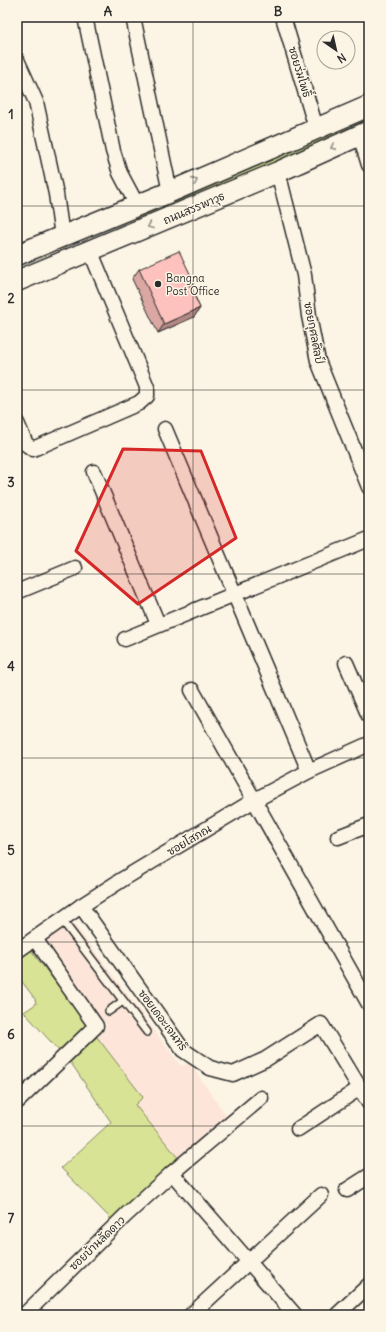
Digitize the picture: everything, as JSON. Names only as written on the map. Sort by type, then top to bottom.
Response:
[{"type":"main road","points":[[17,255],[137,206],[369,106]]},
{"type":"main road","name":"ถนนสรรพาวุธ","points":[[17,281],[278,172],[364,133]]},
{"type":"main road","points":[[106,218],[117,240]]},
{"type":"street","points":[[85,17],[113,151],[120,173],[137,206]]},
{"type":"street","points":[[133,17],[170,192]]},
{"type":"street","name":"ซอยร่มโพธิ์","points":[[283,17],[316,128]]},
{"type":"street","points":[[17,60],[36,102],[56,194],[62,236]]},
{"type":"street","points":[[364,133],[369,165]]},
{"type":"street","name":"ซอยกุศลศิลป์","points":[[278,172],[304,275],[309,316],[318,361],[369,487]]},
{"type":"street","points":[[17,423],[26,444],[33,449],[138,403],[146,396],[147,387],[90,250]]},
{"type":"street","points":[[165,429],[309,771]]},
{"type":"street","points":[[94,472],[158,624]]},
{"type":"street","points":[[125,639],[158,624],[369,539]]},
{"type":"street","points":[[17,592],[75,568]]},
{"type":"street","points":[[346,663],[369,716]]},
{"type":"street","points":[[192,690],[253,801],[369,1004]]},
{"type":"street","name":"ซอยโสภณ","points":[[17,951],[81,906],[253,801],[309,771],[369,744]]},
{"type":"street","points":[[338,837],[369,825]]},
{"type":"street","name":"ซอยเดอะเจนทริ","points":[[81,906],[183,1050],[210,1068],[233,1074],[266,1059],[321,1024],[369,1103]]},
{"type":"street","points":[[17,1102],[96,1026],[35,939]]},
{"type":"street","points":[[298,1129],[360,1088]]},
{"type":"street","name":"ซอยบ้านลัดดาว","points":[[24,1315],[127,1214],[172,1173],[261,1098]]},
{"type":"street","points":[[172,1173],[293,1314]]},
{"type":"street","points":[[347,1190],[369,1176]]},
{"type":"street","points":[[191,1315],[321,1195]]},
{"type":"street","points":[[337,1315],[369,1285]]},
{"type":"lane","points":[[62,920],[147,1032]]},
{"type":"lane","points":[[109,1011],[123,1001]]},
{"type":"highlighted area","points":[[123,449],[201,451],[236,538],[138,604],[76,551]]},
{"type":"shaded area","points":[[72,921],[181,1066],[189,1062],[228,1118],[179,1159],[134,1105],[142,1097],[97,1037],[107,1026],[44,941]]},
{"type":"green space","points":[[369,114],[369,124],[145,218],[133,219],[133,217]]},
{"type":"green space","points":[[30,949],[86,1022],[85,1028],[59,1051],[24,1012],[36,1004],[35,999],[17,975],[17,959]]},
{"type":"green space","points":[[97,1037],[143,1097],[135,1105],[179,1159],[111,1219],[61,1168],[111,1122],[69,1060]]},
{"type":"building","points":[[179,251],[194,282],[189,284],[200,308],[164,324],[139,269]]},
{"type":"place","name":"Bangna Post Office","points":[[158,284]]}]
